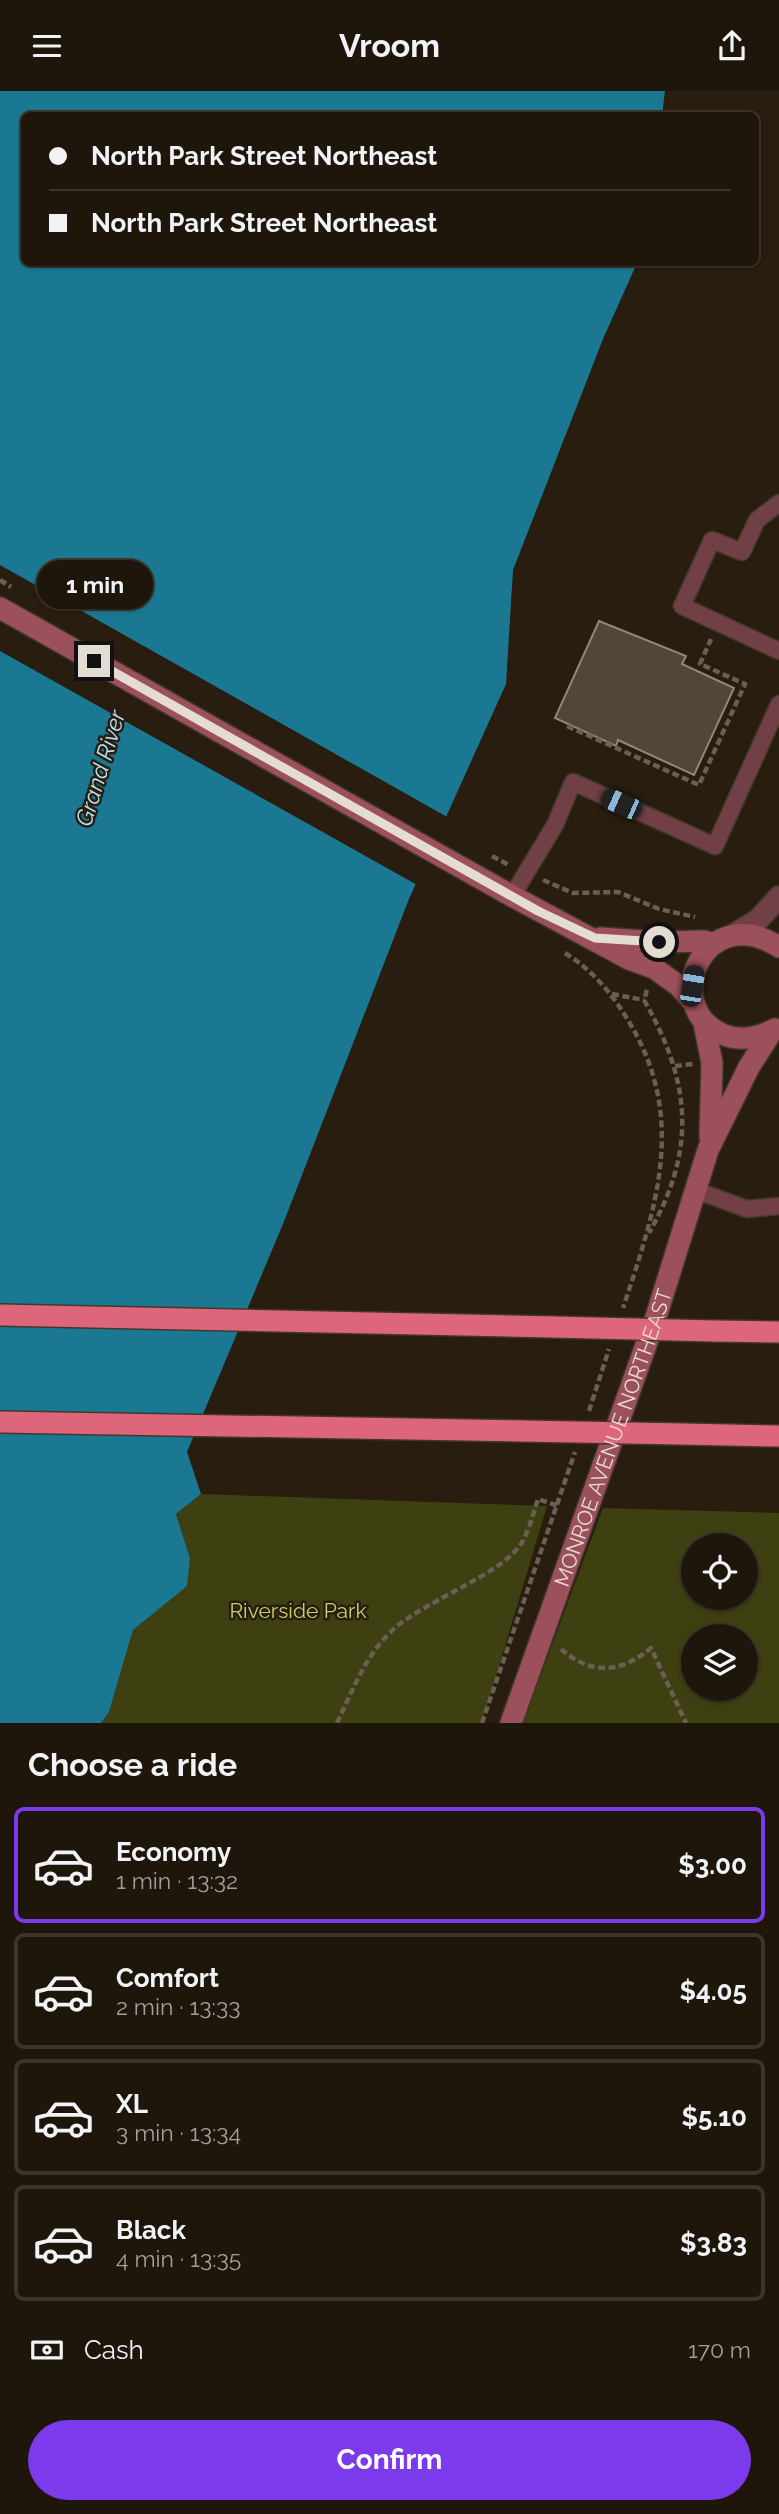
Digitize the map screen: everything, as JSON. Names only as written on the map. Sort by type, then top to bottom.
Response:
[{"type":"highway","points":[[0,1315],[779,1332]]},
{"type":"highway","points":[[0,1422],[779,1436]]},
{"type":"main road","points":[[0,608],[512,896],[595,938],[629,959],[654,968],[679,986],[694,1003]]},
{"type":"main road","points":[[595,938],[711,943],[733,935],[746,934],[765,939],[779,947]]},
{"type":"main road","points":[[694,1003],[695,969],[711,943]]},
{"type":"main road","name":"MONROE AVENUE NORTHEAST","points":[[694,1003],[704,1023],[712,1063],[708,1150]]},
{"type":"main road","points":[[704,1023],[728,1037],[744,1039],[775,1028]]},
{"type":"main road","name":"MONROE AVENUE NORTHEAST","points":[[511,1723],[656,1317],[708,1150],[749,1067],[775,1028]]},
{"type":"street","points":[[733,935],[758,920],[779,897]]},
{"type":"lane","points":[[779,502],[757,520],[742,552],[712,540],[682,606],[779,651]]},
{"type":"lane","points":[[512,896],[555,825],[573,782],[715,846],[779,704]]},
{"type":"lane","points":[[695,1190],[747,1209],[779,1206]]},
{"type":"path","points":[[567,726],[699,785],[745,684],[700,664]]},
{"type":"path","points":[[573,893],[618,892],[659,909],[708,918]]},
{"type":"path","points":[[558,949],[593,974],[611,994],[644,1047],[661,1104],[662,1168],[647,1237],[622,1310]]},
{"type":"path","points":[[611,994],[644,1000],[665,1037],[675,1066],[683,1107],[684,1133],[660,1214],[647,1237]]},
{"type":"path","points":[[586,1419],[610,1346]]},
{"type":"path","points":[[482,1723],[578,1444]]},
{"type":"path","points":[[337,1723],[362,1669],[393,1629],[422,1607],[513,1555],[522,1543],[538,1499],[558,1506]]},
{"type":"path","points":[[558,1647],[578,1662],[603,1670],[629,1663],[651,1648],[687,1723]]},
{"type":"green space","name":"Riverside Park","points":[[201,1494],[547,1506],[482,1723],[101,1723],[109,1712],[133,1630],[186,1586],[190,1558],[176,1514]]},
{"type":"green space","points":[[603,1508],[779,1513],[779,1723],[523,1723]]},
{"type":"water","name":"Grand River","points":[[0,91],[665,91],[662,112],[21,112],[21,266],[636,266],[603,339],[513,570],[506,684],[409,899],[283,1224],[187,1452],[201,1494],[176,1514],[190,1558],[187,1586],[133,1630],[109,1712],[101,1723],[0,1723]]},
{"type":"pier","points":[[0,565],[449,818],[419,886],[0,651]]},
{"type":"building","points":[[599,621],[686,656],[682,664],[734,688],[694,775],[618,740],[616,746],[555,718]]},
{"type":"route","points":[[94,661],[538,911],[595,938],[659,942]]}]
